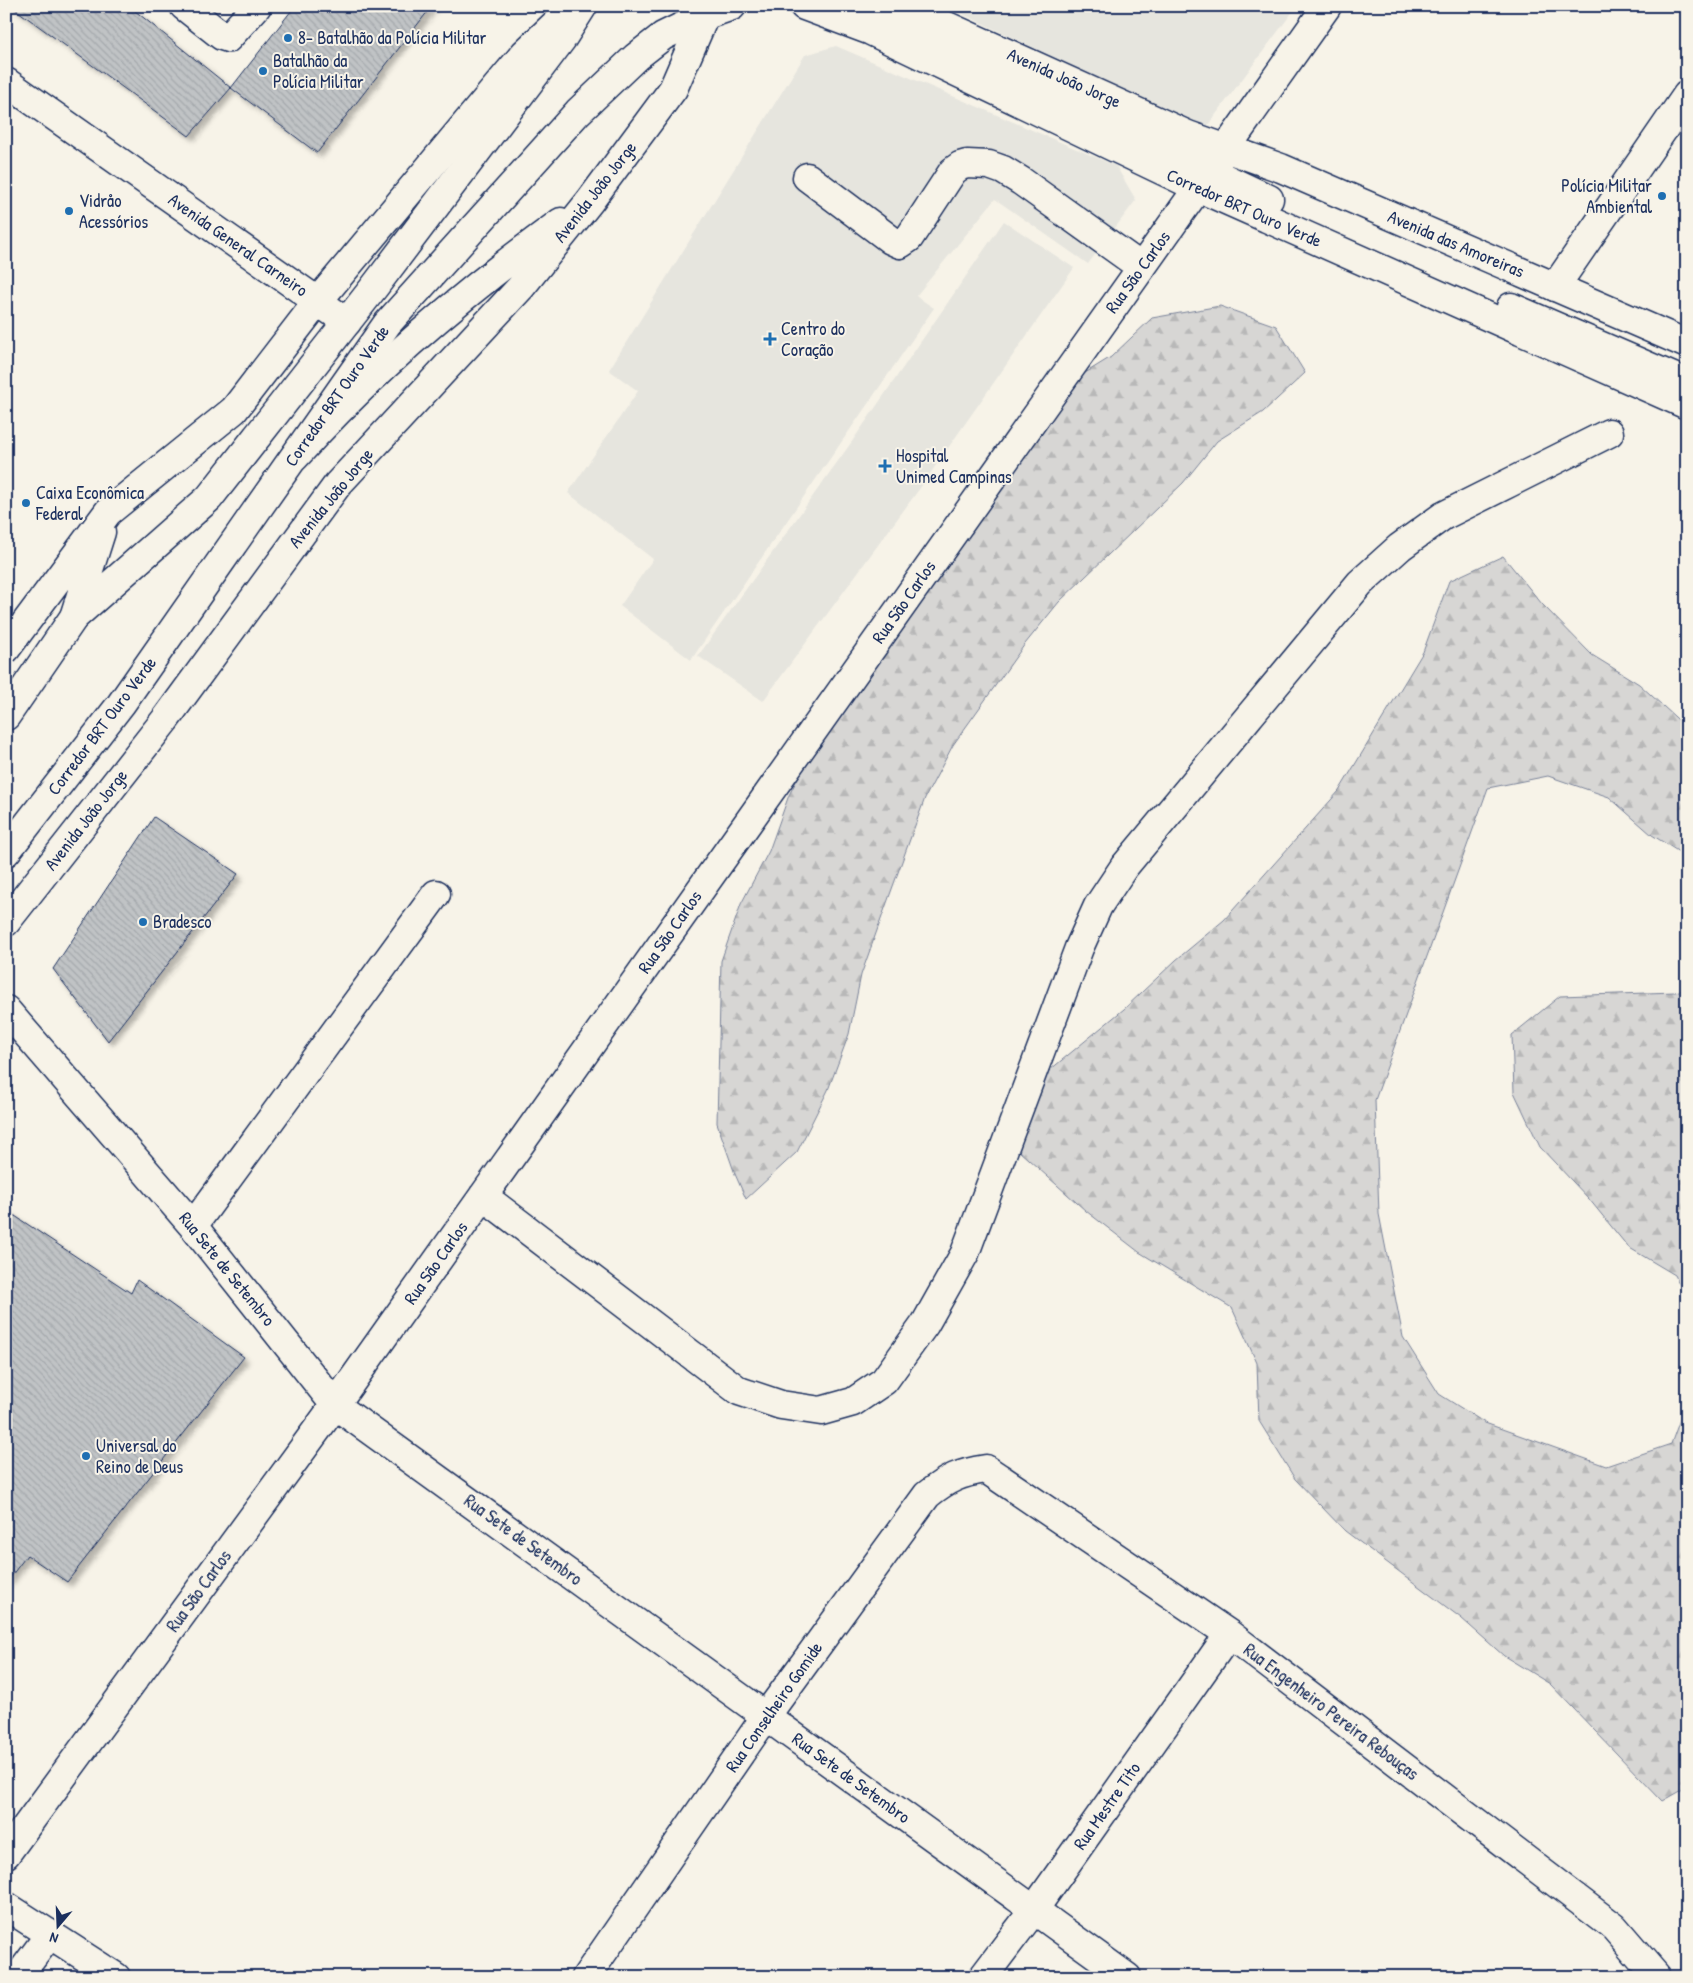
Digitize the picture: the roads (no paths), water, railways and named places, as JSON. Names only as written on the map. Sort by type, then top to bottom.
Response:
[{"type":"street","points":[[184,6],[222,36],[228,38],[256,6]]},
{"type":"street","points":[[6,649],[108,512],[234,410],[318,301],[525,53],[574,6]]},
{"type":"street","name":"Corredor BRT Ouro Verde","points":[[6,716],[74,617],[209,498],[347,322],[562,39],[583,6]]},
{"type":"street","name":"Corredor BRT Ouro Verde","points":[[6,852],[121,704],[387,324],[578,112],[636,57],[663,36],[708,10],[732,6]]},
{"type":"street","name":"Corredor BRT Ouro Verde","points":[[804,6],[871,31],[1204,180],[1687,405]]},
{"type":"street","name":"Corredor BRT Ouro Verde","points":[[861,6],[1204,180],[1357,239],[1687,382]]},
{"type":"street","name":"Avenida João Jorge","points":[[904,6],[1188,135],[1224,148]]},
{"type":"street","name":"Rua São Carlos","points":[[6,1854],[335,1405],[1204,180],[1224,148],[1328,6]]},
{"type":"street","name":"Avenida João Jorge","points":[[6,922],[165,720],[338,484],[521,287],[590,201],[673,89],[708,10]]},
{"type":"street","name":"Avenida General Carneiro","points":[[6,82],[347,322]]},
{"type":"street","points":[[1555,287],[1687,95]]},
{"type":"street","name":"Avenida das Amoreiras","points":[[1224,148],[1281,168],[1687,344]]},
{"type":"street","points":[[807,177],[890,240],[900,244],[909,238],[953,171],[967,164],[989,166],[1003,170],[1021,180],[1141,267]]},
{"type":"street","points":[[295,457],[396,356],[503,264],[590,201]]},
{"type":"street","points":[[483,1196],[739,1391],[781,1405],[821,1411],[853,1402],[884,1381],[925,1324],[965,1253],[1079,948],[1098,906],[1124,867],[1360,583],[1387,559],[1443,516],[1609,433]]},
{"type":"street","points":[[74,617],[108,512]]},
{"type":"street","points":[[193,1226],[436,894]]},
{"type":"street","name":"Rua Sete de Setembro","points":[[6,1010],[193,1226],[335,1405],[1033,1911],[1127,1977]]},
{"type":"street","name":"Rua Conselheiro Gomide","points":[[586,1977],[766,1716],[927,1494],[945,1481],[962,1473],[986,1469]]},
{"type":"street","name":"Rua Engenheiro Pereira Rebouças","points":[[986,1469],[1229,1634],[1614,1927],[1657,1977]]},
{"type":"street","name":"Rua Mestre Tito","points":[[982,1977],[1033,1911],[1229,1634]]},
{"type":"street","points":[[6,1906],[116,1977]]},
{"type":"street","points":[[18,1977],[50,1934]]},
{"type":"place","name":"8- Batalhão da Polícia Militar","points":[[288,38]]},
{"type":"place","name":"Batalhão da Polícia Militar","points":[[263,71]]},
{"type":"place","name":"Polícia Militar Ambiental","points":[[1662,196]]},
{"type":"place","name":"Vidråo Acessórios","points":[[69,211]]},
{"type":"place","name":"Centro do Coração","points":[[770,339]]},
{"type":"place","name":"Hospital Unimed Campinas","points":[[885,466]]},
{"type":"place","name":"Caixa Econômica Federal","points":[[26,503]]},
{"type":"place","name":"Bradesco","points":[[143,922]]},
{"type":"place","name":"Universal do Reino de Deus","points":[[86,1456]]}]
